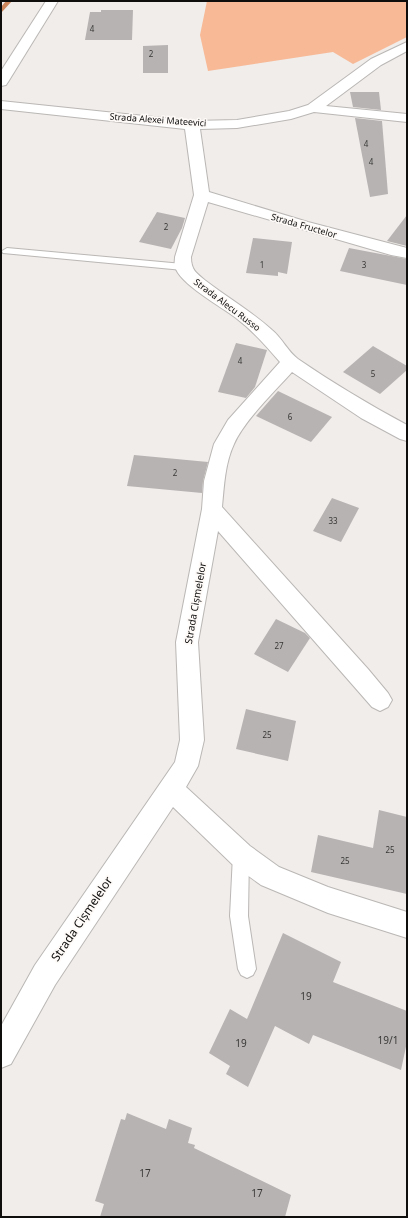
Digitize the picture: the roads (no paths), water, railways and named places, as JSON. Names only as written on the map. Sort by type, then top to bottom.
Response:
[{"type":"street","points":[[1,82],[52,1]]},
{"type":"street","name":"Strada Alexei Mateevici","points":[[1,105],[192,125],[237,124],[292,115],[313,108],[376,62],[407,46]]},
{"type":"street","name":"Strada Alexei Mateevici","points":[[313,108],[407,118]]},
{"type":"street","points":[[183,267],[183,257],[202,195],[192,125]]},
{"type":"street","name":"Strada Fructelor","points":[[202,195],[302,225],[391,250],[407,253]]},
{"type":"street","name":"Strada Alecu Russo","points":[[183,267],[200,286],[242,314],[267,335],[290,362],[368,413],[407,434]]},
{"type":"street","name":"Strada Cișmelelor","points":[[1,1054],[45,975],[186,766],[192,740],[187,642],[212,509],[214,481],[224,444],[235,425],[290,362]]},
{"type":"street","points":[[212,509],[244,547],[345,658],[380,700]]},
{"type":"street","points":[[170,788],[241,855],[270,876],[328,900],[407,925]]},
{"type":"lane","points":[[7,251],[183,267]]},
{"type":"lane","points":[[241,855],[240,916],[247,969]]},
{"type":"waterway","points":[[1,11],[9,1]]}]
